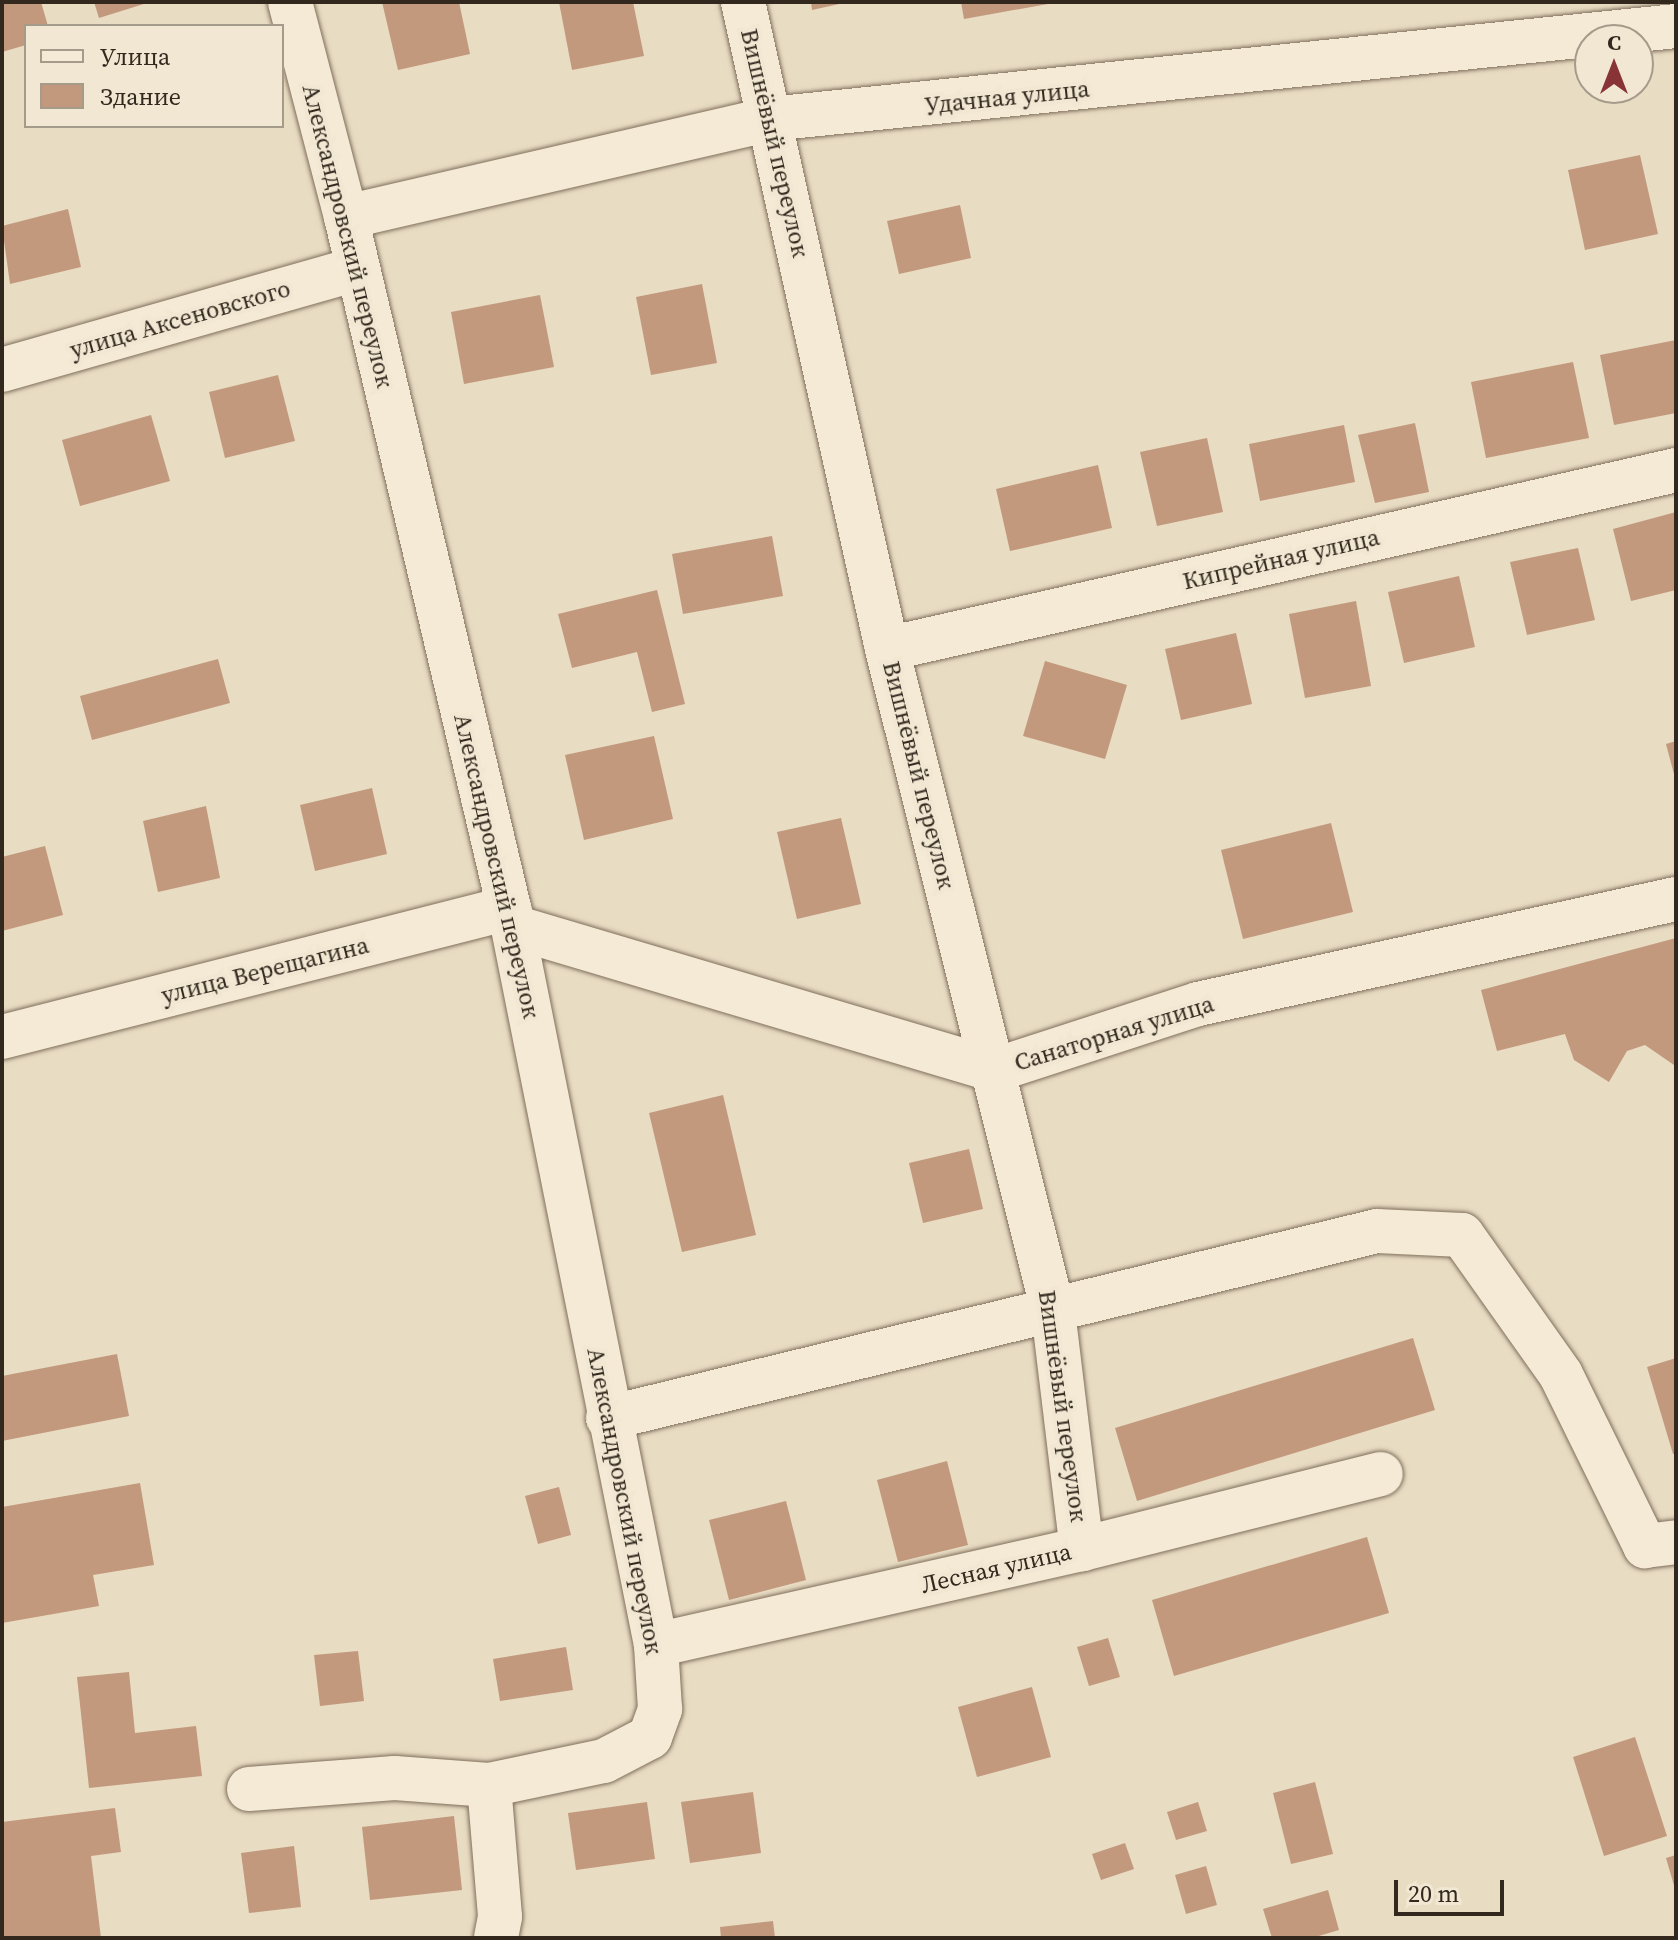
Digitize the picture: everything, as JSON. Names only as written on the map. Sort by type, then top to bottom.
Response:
[{"type":"street","name":"Александровский переулок","points":[[290,2],[346,217],[512,917],[608,1418],[656,1645],[660,1709],[650,1737],[604,1761],[489,1785]]},
{"type":"street","name":"Вишнёвый переулок","points":[[743,2],[887,649],[1053,1311],[1082,1549]]},
{"type":"street","name":"Удачная улица","points":[[346,217],[770,119],[1676,26]]},
{"type":"street","name":"улица Аксеновского","points":[[2,370],[357,269]]},
{"type":"street","name":"Кипрейная улица","points":[[887,649],[1676,470]]},
{"type":"street","name":"Санаторная улица","points":[[512,917],[995,1070],[1198,1004],[1676,899]]},
{"type":"street","name":"улица Верещагина","points":[[2,1037],[512,917]]},
{"type":"street","points":[[608,1418],[1377,1231],[1462,1235],[1561,1375],[1645,1546],[1676,1542]]},
{"type":"street","name":"Лесная улица","points":[[656,1645],[1082,1549],[1381,1474]]},
{"type":"street","points":[[249,1789],[395,1778],[489,1785],[500,1917],[496,1938]]},
{"type":"building","points":[[2,2],[41,2],[47,24],[24,24],[24,46],[2,52]]},
{"type":"building","points":[[94,2],[147,2],[147,3],[99,18]]},
{"type":"building","points":[[382,2],[459,2],[470,54],[398,70]]},
{"type":"building","points":[[559,2],[633,2],[644,56],[572,70]]},
{"type":"building","points":[[811,2],[844,2],[844,3],[812,10]]},
{"type":"building","points":[[961,2],[1048,2],[1048,4],[964,19]]},
{"type":"building","points":[[1640,155],[1658,234],[1585,250],[1568,170]]},
{"type":"building","points":[[960,205],[971,258],[899,274],[887,221]]},
{"type":"building","points":[[68,209],[81,267],[10,284],[2,226]]},
{"type":"building","points":[[702,284],[717,363],[651,375],[636,297]]},
{"type":"building","points":[[540,295],[554,367],[464,384],[451,312]]},
{"type":"building","points":[[1676,340],[1676,413],[1614,425],[1600,355]]},
{"type":"building","points":[[1573,362],[1589,438],[1486,458],[1471,382]]},
{"type":"building","points":[[278,375],[295,441],[225,458],[209,392]]},
{"type":"building","points":[[151,415],[170,481],[80,506],[62,440]]},
{"type":"building","points":[[1415,423],[1429,492],[1375,503],[1358,435]]},
{"type":"building","points":[[1344,425],[1355,482],[1260,501],[1249,444]]},
{"type":"building","points":[[1207,438],[1223,512],[1157,526],[1140,452]]},
{"type":"building","points":[[1098,465],[1112,528],[1010,551],[996,489]]},
{"type":"building","points":[[1676,512],[1676,590],[1631,601],[1613,529]]},
{"type":"building","points":[[772,536],[783,596],[683,614],[672,554]]},
{"type":"building","points":[[1578,548],[1595,620],[1527,635],[1510,562]]},
{"type":"building","points":[[1459,576],[1475,647],[1404,663],[1388,592]]},
{"type":"building","points":[[657,590],[685,704],[652,712],[637,652],[572,668],[558,614]]},
{"type":"building","points":[[1356,601],[1371,686],[1305,698],[1289,614]]},
{"type":"building","points":[[1236,633],[1252,704],[1181,720],[1165,649]]},
{"type":"building","points":[[218,659],[230,703],[92,740],[80,696]]},
{"type":"building","points":[[1045,661],[1127,685],[1105,759],[1023,736]]},
{"type":"building","points":[[654,736],[673,819],[584,840],[565,755]]},
{"type":"building","points":[[1676,741],[1676,777],[1675,778],[1666,744]]},
{"type":"building","points":[[372,788],[387,854],[315,871],[300,805]]},
{"type":"building","points":[[206,806],[220,878],[158,892],[143,821]]},
{"type":"building","points":[[841,818],[861,904],[797,919],[777,832]]},
{"type":"building","points":[[1331,823],[1353,912],[1243,939],[1221,850]]},
{"type":"building","points":[[45,846],[63,915],[2,931],[2,857]]},
{"type":"building","points":[[1676,938],[1674,1065],[1645,1045],[1627,1051],[1609,1082],[1574,1060],[1565,1034],[1497,1051],[1481,990]]},
{"type":"building","points":[[723,1095],[756,1235],[682,1252],[649,1113]]},
{"type":"building","points":[[969,1149],[983,1209],[923,1223],[909,1163]]},
{"type":"building","points":[[1413,1338],[1435,1410],[1137,1501],[1115,1428]]},
{"type":"building","points":[[117,1354],[129,1416],[2,1441],[2,1376]]},
{"type":"building","points":[[1676,1358],[1676,1453],[1673,1454],[1647,1367]]},
{"type":"building","points":[[947,1461],[968,1545],[898,1562],[877,1480]]},
{"type":"building","points":[[140,1483],[154,1565],[93,1575],[99,1606],[2,1623],[2,1507]]},
{"type":"building","points":[[559,1487],[571,1535],[538,1544],[525,1496]]},
{"type":"building","points":[[786,1501],[806,1580],[729,1600],[709,1520]]},
{"type":"building","points":[[1367,1537],[1389,1613],[1174,1676],[1152,1600]]},
{"type":"building","points":[[1108,1638],[1120,1677],[1089,1686],[1077,1647]]},
{"type":"building","points":[[566,1647],[573,1690],[500,1701],[493,1659]]},
{"type":"building","points":[[358,1651],[364,1701],[320,1706],[314,1655]]},
{"type":"building","points":[[129,1672],[135,1733],[196,1726],[202,1776],[89,1788],[77,1677]]},
{"type":"building","points":[[1032,1687],[1051,1757],[977,1777],[958,1707]]},
{"type":"building","points":[[1635,1737],[1667,1836],[1604,1856],[1573,1757]]},
{"type":"building","points":[[1315,1782],[1333,1854],[1291,1864],[1273,1793]]},
{"type":"building","points":[[753,1792],[761,1853],[690,1863],[681,1802]]},
{"type":"building","points":[[647,1802],[655,1859],[576,1870],[568,1813]]},
{"type":"building","points":[[1198,1802],[1207,1831],[1176,1840],[1167,1812]]},
{"type":"building","points":[[115,1808],[121,1852],[91,1856],[101,1938],[2,1938],[2,1822]]},
{"type":"building","points":[[454,1816],[462,1890],[370,1900],[362,1827]]},
{"type":"building","points":[[1125,1843],[1134,1869],[1101,1880],[1092,1854]]},
{"type":"building","points":[[294,1846],[301,1907],[249,1913],[241,1853]]},
{"type":"building","points":[[1676,1855],[1676,1889],[1675,1889],[1666,1858]]},
{"type":"building","points":[[1206,1866],[1217,1905],[1186,1914],[1175,1875]]},
{"type":"building","points":[[1328,1890],[1339,1930],[1312,1938],[1272,1938],[1263,1909]]},
{"type":"building","points":[[773,1921],[775,1938],[721,1938],[720,1927]]}]
